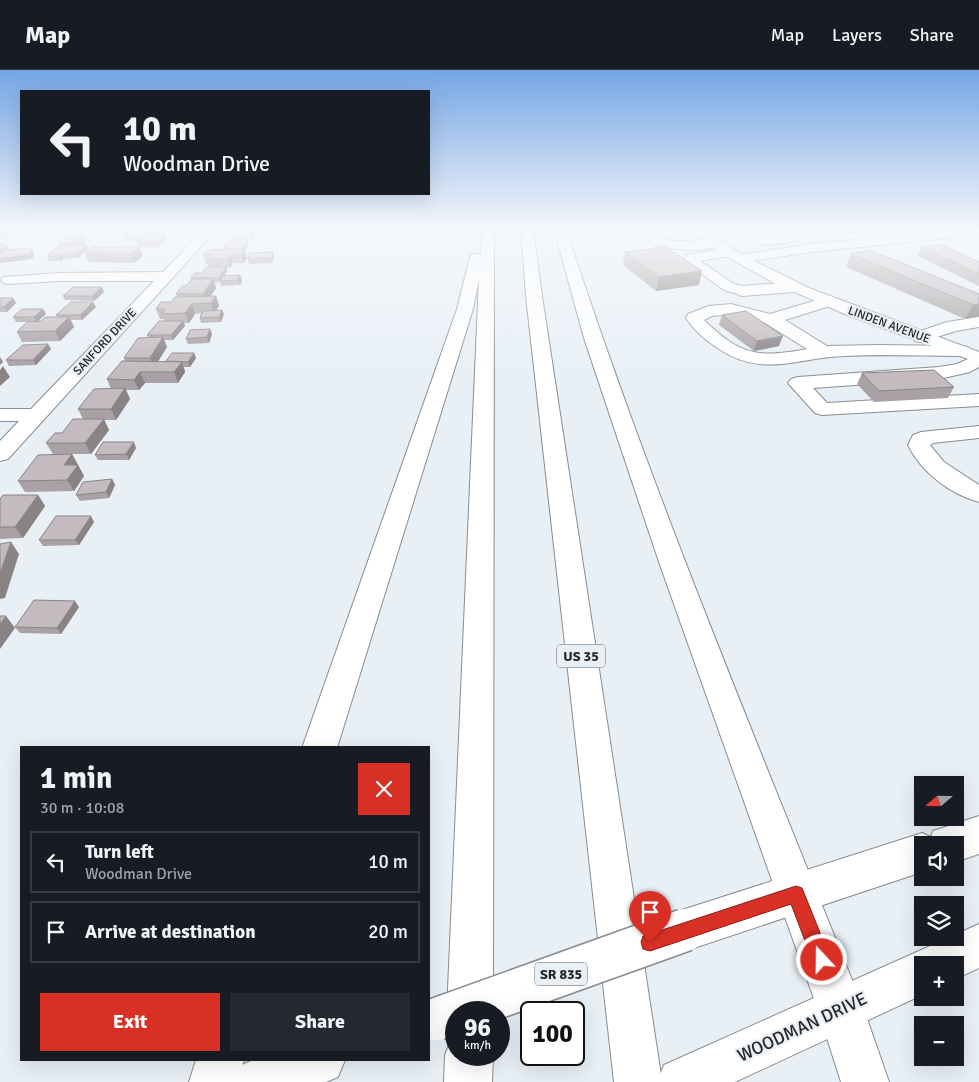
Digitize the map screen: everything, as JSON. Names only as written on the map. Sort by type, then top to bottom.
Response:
[{"type":"main road","points":[[8,280],[58,277],[142,276]]},
{"type":"main road","name":"SANFORD DRIVE","points":[[0,454],[167,276]]},
{"type":"main road","points":[[320,746],[465,309],[472,276]]},
{"type":"main road","points":[[446,1001],[485,276]]},
{"type":"main road","name":"US 35","points":[[532,276],[638,1082]]},
{"type":"main road","points":[[575,276],[594,338],[672,562],[841,1010],[865,1082]]},
{"type":"main road","points":[[713,276],[729,287],[742,291],[794,287]]},
{"type":"main road","name":"LINDEN AVENUE","points":[[773,276],[827,302],[973,356]]},
{"type":"main road","points":[[771,319],[827,302]]},
{"type":"main road","points":[[824,352],[771,319],[731,309],[709,311],[694,318],[710,333],[749,358],[775,359],[824,352],[880,351],[973,356]]},
{"type":"main road","points":[[921,337],[953,326],[979,322]]},
{"type":"main road","points":[[880,351],[884,324]]},
{"type":"main road","points":[[973,356],[963,368],[939,373],[798,383],[822,409],[979,400]]},
{"type":"main road","points":[[0,415],[36,415]]},
{"type":"main road","points":[[979,432],[929,437],[921,440],[918,445],[920,450],[956,483],[979,494]]},
{"type":"main road","points":[[964,840],[979,835]]},
{"type":"main road","name":"SR 835","points":[[491,1001],[685,930],[914,856]]},
{"type":"main road","points":[[957,956],[979,946]]},
{"type":"main road","name":"WOODMAN DRIVE","points":[[700,1074],[914,976]]},
{"type":"main road","points":[[213,1082],[220,1061]]},
{"type":"main road","points":[[259,1082],[318,1061]]},
{"type":"main road","points":[[468,1082],[469,1066]]},
{"type":"building","points":[[192,276],[220,276],[219,278],[191,278]]},
{"type":"building","points":[[222,276],[240,276],[238,280],[220,281]]},
{"type":"building","points":[[904,276],[935,276],[979,294],[979,304],[973,305]]},
{"type":"building","points":[[192,279],[213,279],[203,294],[176,294],[182,286],[186,286]]},
{"type":"building","points":[[73,287],[102,287],[92,296],[63,296]]},
{"type":"building","points":[[216,296],[211,303],[192,304],[185,313],[162,314],[165,309],[156,309],[161,302],[171,302],[175,297]]},
{"type":"building","points":[[0,298],[13,298],[4,307],[0,307]]},
{"type":"building","points":[[71,302],[93,302],[80,315],[56,315]]},
{"type":"building","points":[[22,309],[43,309],[34,317],[13,317]]},
{"type":"building","points":[[222,310],[219,317],[200,318],[203,311]]},
{"type":"building","points":[[746,311],[783,336],[757,341],[722,315]]},
{"type":"building","points":[[45,317],[69,317],[55,331],[17,332],[27,322],[41,321]]},
{"type":"building","points":[[159,321],[183,321],[171,335],[147,335]]},
{"type":"building","points":[[210,329],[207,337],[186,339],[190,330]]},
{"type":"building","points":[[163,337],[150,358],[124,358],[138,338]]},
{"type":"building","points":[[48,344],[33,360],[6,360],[23,345]]},
{"type":"building","points":[[172,353],[194,353],[188,362],[166,361]]},
{"type":"building","points":[[122,361],[182,362],[174,372],[140,372],[134,380],[107,379]]},
{"type":"building","points":[[934,370],[954,387],[879,391],[862,373]]},
{"type":"building","points":[[125,388],[111,409],[78,409],[94,389]]},
{"type":"building","points":[[73,419],[104,419],[85,443],[46,443],[55,433],[62,433]]},
{"type":"building","points":[[103,442],[134,442],[126,454],[95,455]]},
{"type":"building","points":[[72,454],[64,465],[78,465],[67,480],[18,481],[38,455]]},
{"type":"building","points":[[112,479],[106,492],[76,495],[83,482]]},
{"type":"building","points":[[3,495],[38,495],[15,527],[0,527],[0,499]]},
{"type":"building","points":[[56,516],[91,516],[75,540],[39,540]]},
{"type":"building","points":[[11,542],[0,573],[0,544]]},
{"type":"building","points":[[34,600],[75,601],[57,628],[15,627]]},
{"type":"building","points":[[0,616],[6,616],[0,624]]},
{"type":"route","points":[[650,942],[796,894],[822,960]]}]
